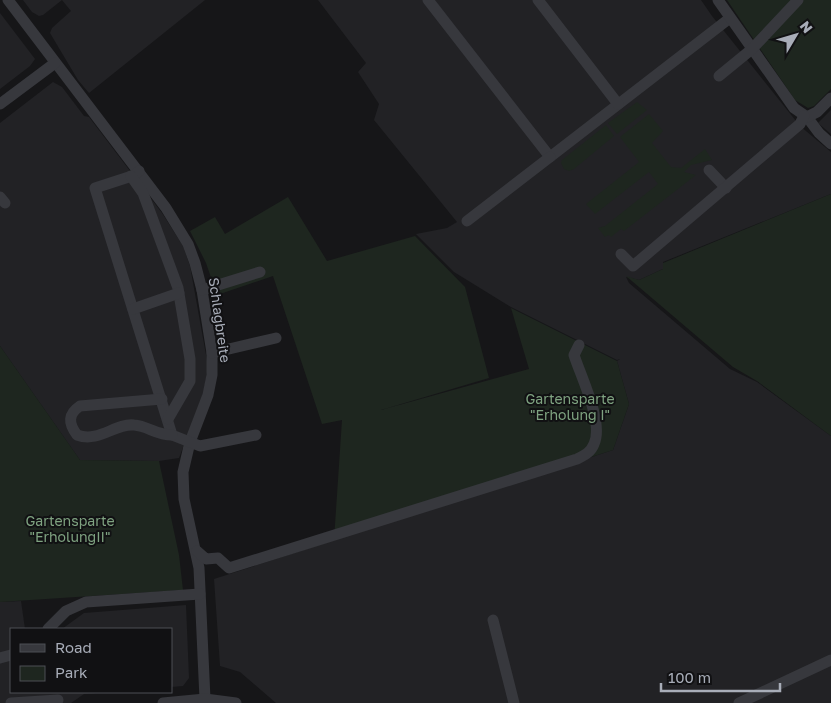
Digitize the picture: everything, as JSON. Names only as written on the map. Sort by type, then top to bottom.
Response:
[{"type":"street","name":"Schlagbreite","points":[[8,0],[56,63],[135,174],[166,208],[188,244],[203,293],[212,353],[212,375],[208,395],[190,442],[184,466],[183,491],[197,551],[205,699]]},
{"type":"street","points":[[428,0],[550,157]]},
{"type":"street","points":[[538,0],[618,104]]},
{"type":"street","points":[[718,0],[794,108],[806,117],[831,144]]},
{"type":"street","points":[[719,76],[752,50],[798,0]]},
{"type":"street","points":[[467,220],[730,18]]},
{"type":"street","points":[[0,104],[56,63]]},
{"type":"street","points":[[621,254],[633,266],[726,188],[806,117],[812,116],[831,98]]},
{"type":"street","points":[[709,170],[726,188]]},
{"type":"street","points":[[168,419],[192,376],[180,297],[135,174],[95,188],[172,435]]},
{"type":"street","points":[[132,309],[203,293],[260,272]]},
{"type":"street","points":[[212,353],[276,338]]},
{"type":"street","points":[[197,551],[206,560],[218,558],[229,568],[577,459],[588,453],[595,443],[597,424],[574,355],[579,345]]},
{"type":"street","points":[[162,399],[80,406],[71,414],[70,421],[77,435],[82,437],[102,435],[120,427],[135,425],[160,435],[172,435],[200,446],[256,435]]},
{"type":"street","points":[[49,628],[66,611],[86,602],[200,594]]},
{"type":"street","points":[[493,620],[514,703]]},
{"type":"street","points":[[739,703],[831,660]]},
{"type":"street","points":[[163,703],[205,699],[236,703]]},
{"type":"street","points":[[11,703],[58,700]]},
{"type":"shaded area","points":[[23,0],[62,0],[39,16],[32,12]]},
{"type":"shaded area","points":[[62,0],[205,0],[89,93],[78,80],[50,33],[52,28],[71,11]]},
{"type":"shaded area","points":[[318,0],[701,0],[800,126],[831,152],[831,194],[663,262],[663,269],[639,280],[626,277],[629,283],[730,369],[757,382],[831,436],[831,703],[276,703],[240,672],[220,666],[214,579],[613,450],[629,404],[617,361],[620,359],[617,360],[511,307],[454,272],[416,234],[447,228],[457,222],[374,120],[379,104],[358,72],[366,63]]},
{"type":"shaded area","points":[[0,13],[35,59],[30,66],[0,89]]},
{"type":"shaded area","points":[[53,82],[62,87],[84,116],[89,117],[162,213],[183,246],[190,266],[208,366],[204,391],[179,458],[159,461],[80,460],[0,346],[0,123]]},
{"type":"shaded area","points":[[831,110],[831,134],[818,123]]},
{"type":"shaded area","points":[[21,601],[25,628],[10,628],[10,693],[99,693],[84,694],[71,703],[0,703],[0,602]]},
{"type":"shaded area","points":[[186,605],[189,678],[183,686],[172,687],[172,628],[63,628],[84,613]]},
{"type":"green space","points":[[727,0],[831,0],[831,89],[814,106],[808,108],[795,100]]},
{"type":"green space","points":[[637,102],[647,110],[617,134],[608,123]]},
{"type":"green space","points":[[649,114],[663,131],[652,143],[671,167],[681,168],[705,149],[712,160],[691,165],[684,172],[696,175],[624,231],[621,229],[611,237],[609,235],[605,237],[598,228],[605,226],[658,184],[649,172],[595,214],[586,204],[639,162],[620,137]]},
{"type":"green space","points":[[606,125],[614,136],[574,169],[569,171],[564,169],[561,163],[562,160]]},
{"type":"green space","points":[[831,194],[831,436],[757,381],[733,367],[626,276],[639,280],[663,269],[663,263]]},
{"type":"green space","name":"Gartensparte \"Erholung I\"","points":[[288,197],[327,261],[415,236],[465,287],[489,378],[381,410],[529,369],[511,308],[617,361],[629,404],[613,450],[334,540],[342,420],[322,424],[273,276],[217,295],[206,263],[190,231],[215,217],[225,234]]},
{"type":"green space","name":"Gartensparte \"ErholungII\"","points":[[0,346],[80,460],[159,461],[179,555],[183,590],[0,602]]}]
